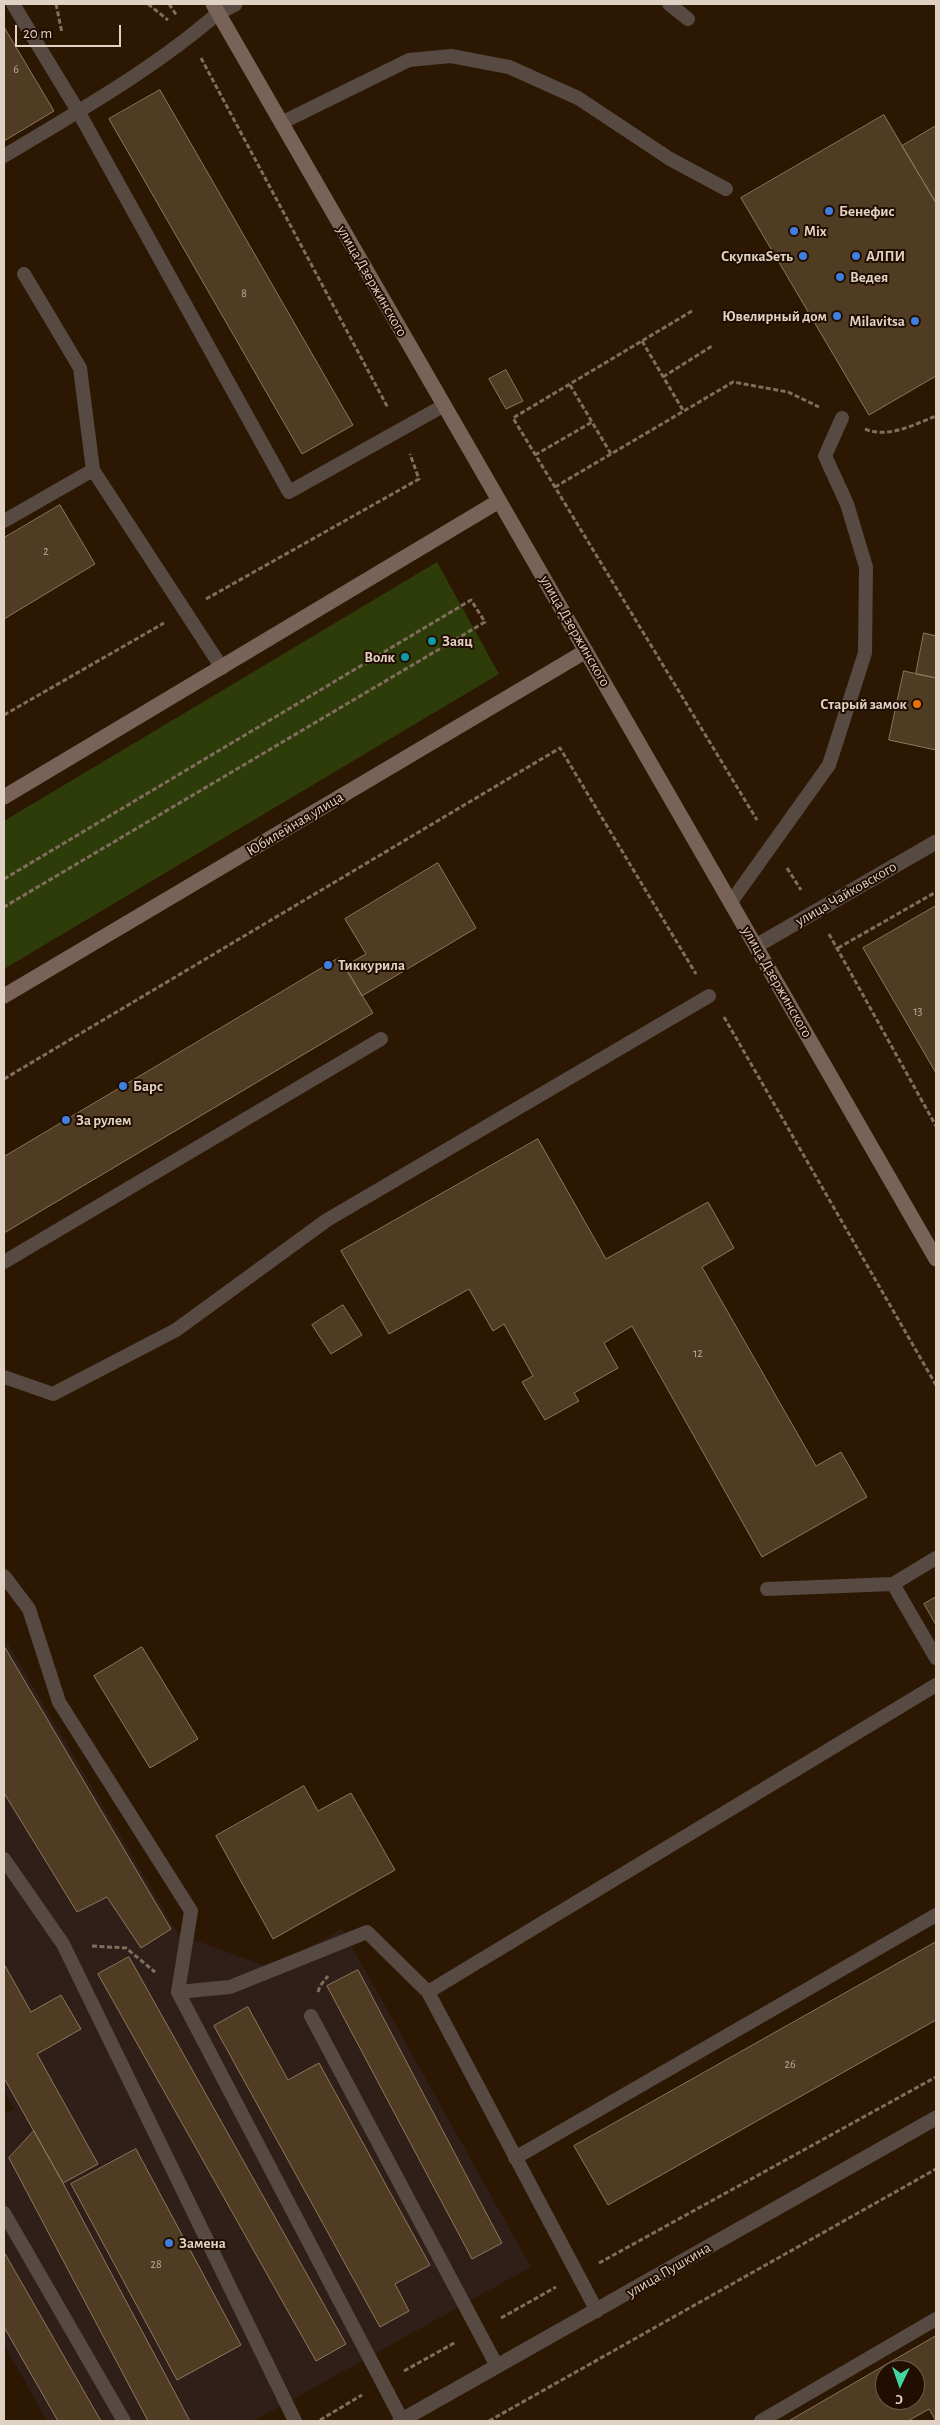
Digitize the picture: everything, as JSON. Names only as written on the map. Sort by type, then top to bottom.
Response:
[{"type":"main road","name":"улица Дзержинского","points":[[215,8],[936,1259]]},
{"type":"main road","points":[[4,797],[499,501]]},
{"type":"main road","name":"Юбилейная улица","points":[[4,996],[586,651]]},
{"type":"street","points":[[215,8],[235,4]]},
{"type":"street","name":"улица Чайковского","points":[[756,946],[936,842]]},
{"type":"street","name":"улица Пушкина","points":[[401,2421],[936,2118]]},
{"type":"lane","points":[[13,4],[78,111],[289,492],[443,406]]},
{"type":"lane","points":[[669,4],[688,19]]},
{"type":"lane","points":[[4,156],[78,111],[190,37],[215,8]]},
{"type":"lane","points":[[281,123],[409,60],[451,56],[508,67],[578,98],[670,159],[726,189]]},
{"type":"lane","points":[[24,274],[80,368],[93,470],[222,668]]},
{"type":"lane","points":[[730,902],[828,765],[865,653],[866,567],[847,504],[825,456],[842,418]]},
{"type":"lane","points":[[4,521],[93,470]]},
{"type":"lane","points":[[4,1377],[53,1394],[176,1330],[327,1220],[710,996]]},
{"type":"lane","points":[[4,1262],[382,1039]]},
{"type":"lane","points":[[767,1589],[893,1584],[936,1558]]},
{"type":"lane","points":[[4,1576],[29,1609],[59,1702],[191,1911],[178,1992],[383,2382],[401,2421]]},
{"type":"lane","points":[[893,1584],[936,1658]]},
{"type":"lane","points":[[428,1992],[936,1684]]},
{"type":"lane","points":[[4,1859],[63,1944],[295,2421]]},
{"type":"lane","points":[[515,2158],[936,1916]]},
{"type":"lane","points":[[178,1992],[230,1987],[367,1932],[428,1992],[597,2311]]},
{"type":"lane","points":[[311,2016],[497,2366]]},
{"type":"lane","points":[[4,2213],[124,2421]]},
{"type":"lane","points":[[761,2421],[936,2318]]},
{"type":"path","points":[[4,715],[419,479],[400,430],[190,37],[169,4]]},
{"type":"path","points":[[692,311],[513,418],[771,843],[838,948],[936,1126]]},
{"type":"path","points":[[642,341],[684,412]]},
{"type":"path","points":[[663,377],[712,346]]},
{"type":"path","points":[[554,487],[733,382],[788,392],[873,432],[902,430],[936,416]]},
{"type":"path","points":[[570,385],[611,454]]},
{"type":"path","points":[[535,455],[592,422]]},
{"type":"path","points":[[4,879],[472,600],[485,622],[4,907]]},
{"type":"path","points":[[4,1079],[560,748],[727,1023],[936,1385]]},
{"type":"path","points":[[838,948],[936,892]]},
{"type":"path","points":[[63,1944],[126,1948],[178,1992]]},
{"type":"path","points":[[317,2421],[383,2382],[936,2077]]},
{"type":"path","points":[[489,2421],[936,2169]]},
{"type":"shaded area","points":[[4,1637],[178,1934],[271,1968],[342,1929],[531,2267],[254,2421],[47,2421],[4,2344],[4,2114],[14,2109],[4,2090]]},
{"type":"green space","points":[[437,562],[499,674],[4,969],[4,821]]},
{"type":"building","points":[[4,27],[54,111],[4,141]]},
{"type":"building","points":[[160,90],[353,425],[302,454],[109,119]]},
{"type":"building","name":"АЛПИ","points":[[884,115],[936,203],[936,376],[869,415],[741,198]]},
{"type":"building","points":[[936,126],[936,203],[902,146]]},
{"type":"building","points":[[506,370],[523,401],[506,409],[489,379]]},
{"type":"building","points":[[60,505],[95,564],[4,619],[4,538]]},
{"type":"building","points":[[924,633],[936,636],[936,678],[916,674]]},
{"type":"building","name":"Старый замок","points":[[904,671],[936,678],[936,750],[889,740]]},
{"type":"building","points":[[438,863],[476,928],[362,996],[345,966],[366,954],[345,919]]},
{"type":"building","points":[[936,906],[936,1073],[863,948]]},
{"type":"building","points":[[339,958],[373,1013],[4,1233],[4,1157]]},
{"type":"building","points":[[538,1139],[606,1259],[708,1202],[734,1248],[702,1267],[816,1466],[841,1452],[867,1497],[762,1557],[632,1326],[604,1343],[618,1368],[574,1393],[579,1401],[545,1420],[522,1382],[533,1376],[504,1324],[493,1331],[469,1289],[389,1334],[341,1251]]},
{"type":"building","points":[[343,1305],[362,1335],[331,1354],[312,1325]]},
{"type":"building","points":[[936,1597],[936,1625],[924,1604]]},
{"type":"building","points":[[4,1646],[171,1929],[141,1948],[107,1897],[77,1912],[4,1793]]},
{"type":"building","points":[[142,1647],[198,1739],[150,1768],[94,1676]]},
{"type":"building","points":[[304,1786],[318,1811],[351,1793],[395,1870],[273,1939],[216,1836]]},
{"type":"building","points":[[936,1942],[936,2020],[608,2205],[574,2146]]},
{"type":"building","points":[[129,1957],[346,2344],[316,2361],[98,1974]]},
{"type":"building","points":[[4,1964],[31,2012],[61,1995],[81,2029],[37,2054],[98,2164],[63,2183],[4,2078]]},
{"type":"building","points":[[358,1970],[502,2243],[472,2259],[327,1986]]},
{"type":"building","points":[[248,2007],[288,2080],[319,2063],[430,2265],[395,2284],[409,2311],[380,2327],[214,2026]]},
{"type":"building","points":[[34,2131],[190,2421],[148,2421],[9,2158]]},
{"type":"building","points":[[136,2149],[241,2345],[177,2380],[71,2184]]},
{"type":"building","points":[[4,2252],[101,2421],[58,2421],[4,2327]]},
{"type":"building","points":[[936,2336],[936,2421],[929,2409],[908,2421],[789,2421],[875,2371],[875,2410],[925,2410],[925,2360],[894,2360]]},
{"type":"place","name":"Бенефис","points":[[829,211]]},
{"type":"place","name":"Mix","points":[[794,231]]},
{"type":"place","name":"СкупкаSеть","points":[[803,256]]},
{"type":"place","name":"АЛПИ","points":[[856,256]]},
{"type":"place","name":"Ведея","points":[[840,277]]},
{"type":"place","name":"Ювелирный дом","points":[[837,316]]},
{"type":"place","name":"Milavitsa","points":[[915,321]]},
{"type":"place","name":"Заяц","points":[[432,641]]},
{"type":"place","name":"Волк","points":[[405,657]]},
{"type":"place","name":"Старый замок","points":[[917,704]]},
{"type":"place","name":"Тиккурила","points":[[328,965]]},
{"type":"place","name":"Барс","points":[[123,1086]]},
{"type":"place","name":"За рулем","points":[[66,1120]]},
{"type":"place","name":"Замена","points":[[169,2243]]}]
